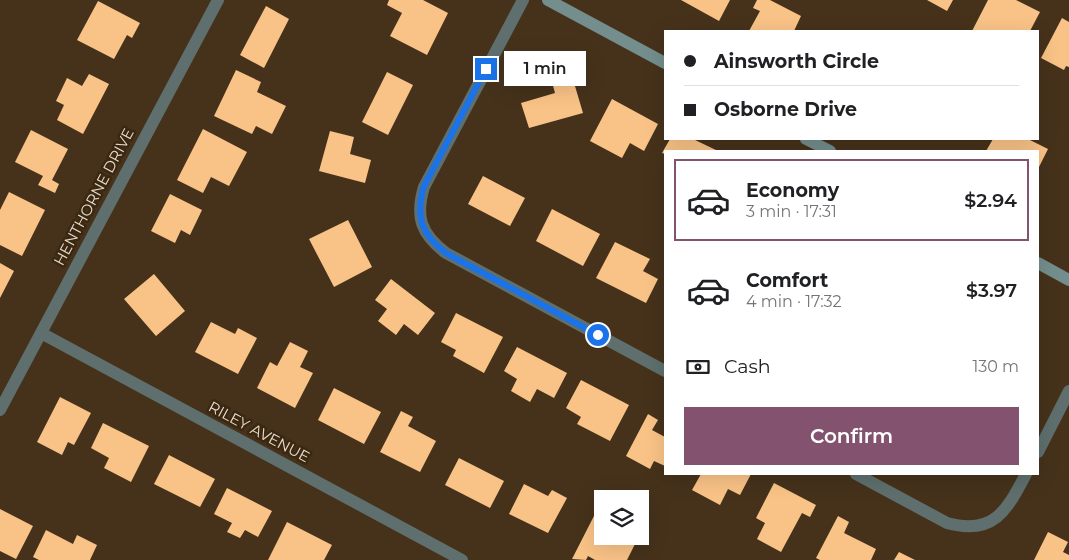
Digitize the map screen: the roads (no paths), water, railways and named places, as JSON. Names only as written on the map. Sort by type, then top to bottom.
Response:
[{"type":"street","name":"HENTHORNE DRIVE","points":[[0,410],[218,0]]},
{"type":"street","points":[[523,0],[424,186],[420,201],[420,217],[424,231],[433,244],[446,253],[664,370]]},
{"type":"street","points":[[548,0],[664,62]]},
{"type":"street","points":[[808,140],[828,150]]},
{"type":"street","points":[[1039,264],[1069,280]]},
{"type":"street","name":"RILEY AVENUE","points":[[41,333],[462,560]]},
{"type":"street","points":[[1039,450],[1069,391]]},
{"type":"street","points":[[858,475],[947,523],[962,527],[977,526],[992,521],[1004,512],[1025,475]]}]
